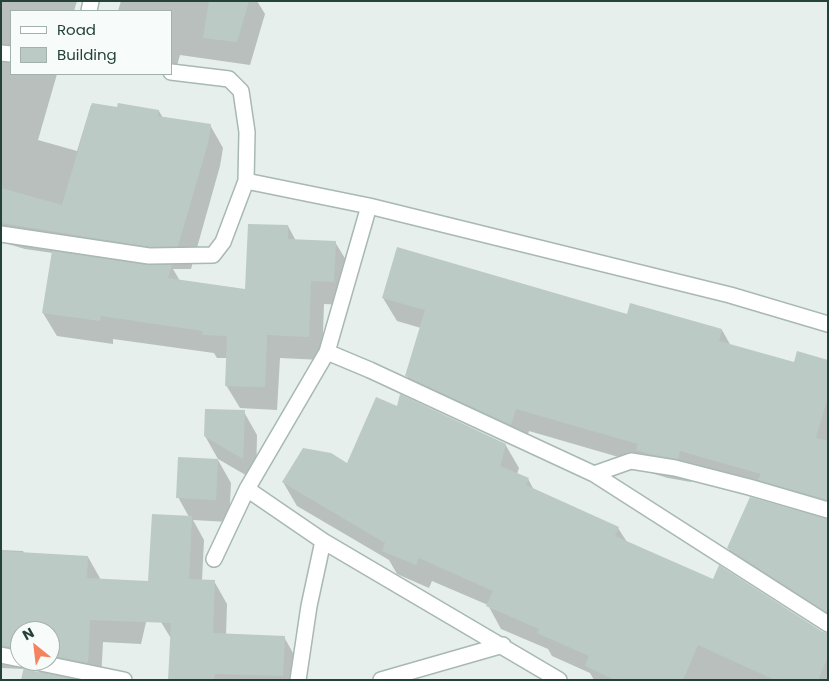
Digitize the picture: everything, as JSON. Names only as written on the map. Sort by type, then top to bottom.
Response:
[{"type":"street","points":[[1,234],[149,256],[213,255],[223,242],[246,181],[248,132],[241,91],[229,79],[172,72]]},
{"type":"street","points":[[246,181],[369,206],[730,295],[828,324]]},
{"type":"street","points":[[214,559],[247,489],[327,352],[369,206]]},
{"type":"street","points":[[327,352],[594,474],[828,624]]},
{"type":"street","points":[[594,474],[631,461],[693,473],[828,510]]},
{"type":"street","points":[[247,489],[323,541],[559,680]]},
{"type":"street","points":[[298,680],[309,606],[323,541]]},
{"type":"street","points":[[381,680],[502,645]]},
{"type":"street","points":[[60,667],[124,680]]},
{"type":"building","points":[[209,1],[249,1],[237,42],[203,38]]},
{"type":"building","points":[[92,103],[117,107],[118,103],[159,110],[158,116],[211,124],[208,143],[178,246],[150,247],[1,223],[1,188],[62,205]]},
{"type":"building","points":[[248,224],[288,225],[288,239],[336,241],[334,282],[311,281],[309,337],[267,335],[265,387],[225,386],[227,336],[202,335],[203,331],[101,316],[100,321],[42,313],[52,251],[148,265],[172,265],[168,278],[245,289]]},
{"type":"building","points":[[397,247],[627,314],[630,303],[722,329],[719,341],[794,362],[797,351],[828,360],[828,397],[816,438],[828,441],[828,500],[758,480],[761,474],[680,451],[678,459],[654,455],[636,450],[638,444],[516,409],[511,425],[405,376],[425,310],[382,298]]},
{"type":"building","points":[[400,394],[506,444],[500,466],[529,478],[526,485],[619,527],[615,536],[713,579],[719,565],[823,632],[828,633],[828,657],[818,680],[775,680],[698,645],[683,680],[615,680],[585,666],[589,656],[537,633],[539,629],[486,606],[493,591],[419,558],[416,565],[382,551],[385,543],[282,482],[303,448],[331,453],[347,463],[376,397],[397,406]]},
{"type":"building","points":[[205,409],[245,410],[243,459],[204,436]]},
{"type":"building","points":[[178,457],[218,459],[216,500],[176,498]]},
{"type":"building","points":[[750,497],[828,519],[828,613],[727,548]]},
{"type":"building","points":[[152,514],[192,516],[189,579],[215,580],[213,633],[285,636],[283,676],[215,674],[214,680],[168,680],[171,623],[90,620],[88,663],[60,657],[60,621],[10,621],[10,646],[1,646],[1,551],[88,556],[87,578],[148,581]]},
{"type":"building","points":[[23,671],[34,671],[76,680],[21,680]]}]
